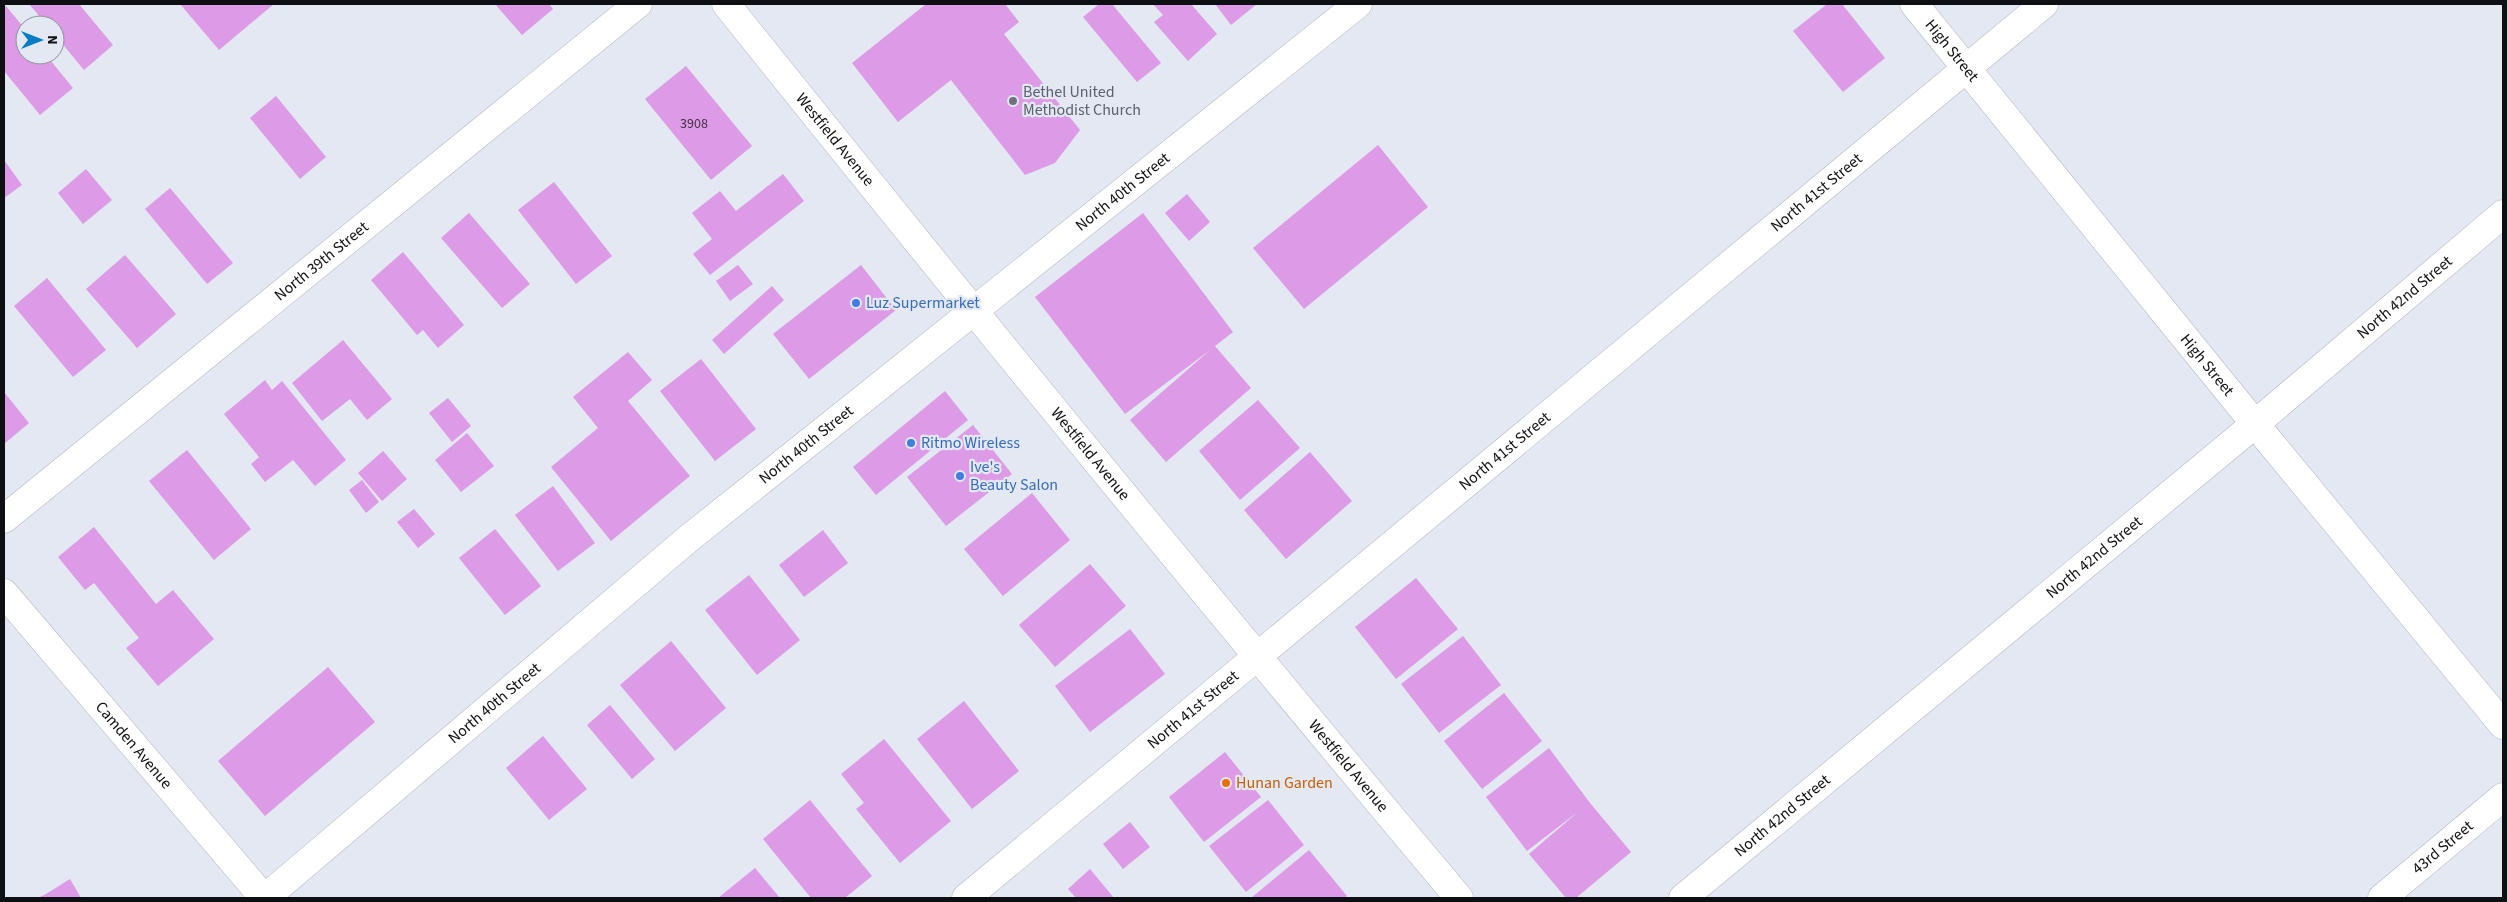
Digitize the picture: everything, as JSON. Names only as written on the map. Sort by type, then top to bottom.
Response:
[{"type":"street","name":"North 39th Street","points":[[4,519],[638,4]]},
{"type":"street","name":"Westfield Avenue","points":[[726,4],[972,311],[1257,658],[1459,898]]},
{"type":"street","name":"North 40th Street","points":[[264,898],[688,539],[1358,4]]},
{"type":"street","name":"High Street","points":[[1914,4],[2255,424],[2503,725]]},
{"type":"street","name":"North 41st Street","points":[[966,898],[2044,4]]},
{"type":"street","name":"North 42nd Street","points":[[1682,898],[2255,424],[2503,214]]},
{"type":"street","name":"Camden Avenue","points":[[4,593],[264,898]]},
{"type":"street","name":"43rd Street","points":[[2382,898],[2503,797]]},
{"type":"building","points":[[29,4],[79,4],[113,45],[84,70],[65,47],[65,15],[38,15]]},
{"type":"building","points":[[180,4],[274,4],[219,50]]},
{"type":"building","points":[[495,4],[549,4],[553,9],[522,35]]},
{"type":"building","name":"Bethel United Methodist Church","points":[[926,4],[1005,4],[1019,22],[1004,34],[1080,130],[1055,163],[1025,175],[951,80],[898,122],[852,63]]},
{"type":"building","points":[[1099,4],[1112,4],[1161,63],[1137,82],[1083,17]]},
{"type":"building","points":[[1153,4],[1191,4],[1217,34],[1188,61],[1154,22],[1163,15]]},
{"type":"building","points":[[1215,4],[1257,4],[1231,25]]},
{"type":"building","points":[[1827,4],[1842,4],[1885,58],[1843,92],[1793,31]]},
{"type":"building","points":[[6,6],[15,17],[15,65],[54,65],[73,88],[40,115],[4,71],[4,8]]},
{"type":"building","points":[[686,66],[752,146],[711,180],[645,99]]},
{"type":"building","points":[[276,96],[326,157],[300,179],[250,118]]},
{"type":"building","points":[[1378,145],[1428,207],[1304,309],[1253,248]]},
{"type":"building","points":[[4,160],[22,185],[4,198]]},
{"type":"building","points":[[86,169],[112,200],[83,224],[58,193]]},
{"type":"building","points":[[783,174],[804,201],[710,275],[693,254],[712,239],[692,213],[720,191],[736,211]]},
{"type":"building","points":[[554,182],[612,256],[576,284],[518,210]]},
{"type":"building","points":[[170,188],[233,263],[207,284],[145,209]]},
{"type":"building","points":[[1187,194],[1210,222],[1189,241],[1165,213]]},
{"type":"building","points":[[469,213],[530,284],[502,308],[441,238]]},
{"type":"building","points":[[1143,213],[1233,332],[1215,346],[1251,388],[1166,462],[1130,420],[1210,350],[1125,414],[1035,297]]},
{"type":"building","points":[[403,252],[464,325],[438,348],[423,330],[417,335],[371,280]]},
{"type":"building","points":[[125,255],[176,314],[137,348],[86,289]]},
{"type":"building","points":[[738,265],[753,284],[730,301],[716,281]]},
{"type":"building","points":[[861,265],[896,310],[809,379],[773,334]]},
{"type":"building","points":[[47,278],[106,350],[73,377],[14,306]]},
{"type":"building","points":[[772,286],[784,300],[724,354],[712,340]]},
{"type":"building","points":[[343,340],[392,399],[367,420],[350,399],[322,421],[292,383]]},
{"type":"building","points":[[628,352],[652,380],[628,401],[690,476],[611,541],[551,467],[598,428],[573,397]]},
{"type":"building","points":[[701,359],[756,429],[715,461],[660,391]]},
{"type":"building","points":[[265,380],[272,390],[282,381],[346,460],[315,486],[293,460],[265,482],[251,464],[259,457],[224,414]]},
{"type":"building","name":"Ritmo Wireless","points":[[945,391],[968,420],[876,495],[853,467]]},
{"type":"building","points":[[4,392],[29,423],[4,444]]},
{"type":"building","points":[[448,398],[471,426],[452,442],[429,413]]},
{"type":"building","points":[[1258,400],[1300,448],[1240,500],[1199,451]]},
{"type":"building","name":"Ive's Beauty Salon","points":[[973,425],[1012,474],[946,526],[907,477]]},
{"type":"building","points":[[467,433],[494,466],[461,492],[435,460]]},
{"type":"building","points":[[187,450],[251,529],[214,560],[149,481]]},
{"type":"building","points":[[383,451],[407,479],[382,501],[358,473]]},
{"type":"building","points":[[1310,452],[1352,501],[1286,559],[1244,510]]},
{"type":"building","points":[[362,480],[379,502],[366,513],[349,490]]},
{"type":"building","points":[[553,486],[595,543],[558,571],[515,515]]},
{"type":"building","points":[[1032,493],[1070,540],[1003,596],[964,549]]},
{"type":"building","points":[[414,509],[435,534],[418,548],[397,522]]},
{"type":"building","points":[[94,527],[156,604],[173,590],[214,639],[158,686],[126,648],[139,638],[94,583],[85,590],[58,557]]},
{"type":"building","points":[[495,529],[541,586],[505,615],[459,558]]},
{"type":"building","points":[[823,530],[848,563],[804,597],[779,565]]},
{"type":"building","points":[[1090,564],[1126,606],[1055,667],[1019,625]]},
{"type":"building","points":[[749,575],[800,640],[757,675],[705,610]]},
{"type":"building","points":[[1416,578],[1458,629],[1396,679],[1355,627]]},
{"type":"building","points":[[1130,629],[1165,674],[1090,732],[1055,686]]},
{"type":"building","points":[[1463,636],[1501,685],[1439,733],[1401,684]]},
{"type":"building","points":[[671,641],[726,708],[675,751],[620,685]]},
{"type":"building","points":[[328,667],[375,722],[265,816],[218,761]]},
{"type":"building","points":[[1504,693],[1542,741],[1482,789],[1444,741]]},
{"type":"building","points":[[964,701],[1019,771],[972,809],[917,739]]},
{"type":"building","points":[[610,705],[655,759],[632,779],[587,725]]},
{"type":"building","points":[[543,736],[587,789],[549,820],[506,768]]},
{"type":"building","points":[[884,739],[951,821],[900,863],[856,809],[864,803],[841,774]]},
{"type":"building","points":[[1549,748],[1590,803],[1631,852],[1576,898],[1566,898],[1529,854],[1579,811],[1527,851],[1486,797]]},
{"type":"building","points":[[1225,752],[1261,797],[1204,842],[1169,797]]},
{"type":"building","points":[[810,800],[872,876],[845,898],[811,898],[763,839]]},
{"type":"building","points":[[1268,800],[1304,845],[1246,892],[1209,846]]},
{"type":"building","points":[[1130,822],[1150,847],[1123,869],[1103,844]]},
{"type":"building","points":[[1309,850],[1347,896],[1345,898],[1251,898]]},
{"type":"building","points":[[755,868],[780,898],[718,898]]},
{"type":"building","points":[[1090,869],[1114,898],[1076,898],[1068,889]]},
{"type":"building","points":[[70,879],[81,898],[38,898],[46,894]]},
{"type":"place","name":"Bethel United Methodist Church","points":[[1013,101]]},
{"type":"place","name":"Luz Supermarket","points":[[856,303]]},
{"type":"place","name":"Ritmo Wireless","points":[[911,443]]},
{"type":"place","name":"Ive's Beauty Salon","points":[[960,476]]},
{"type":"place","name":"Hunan Garden","points":[[1226,783]]}]
